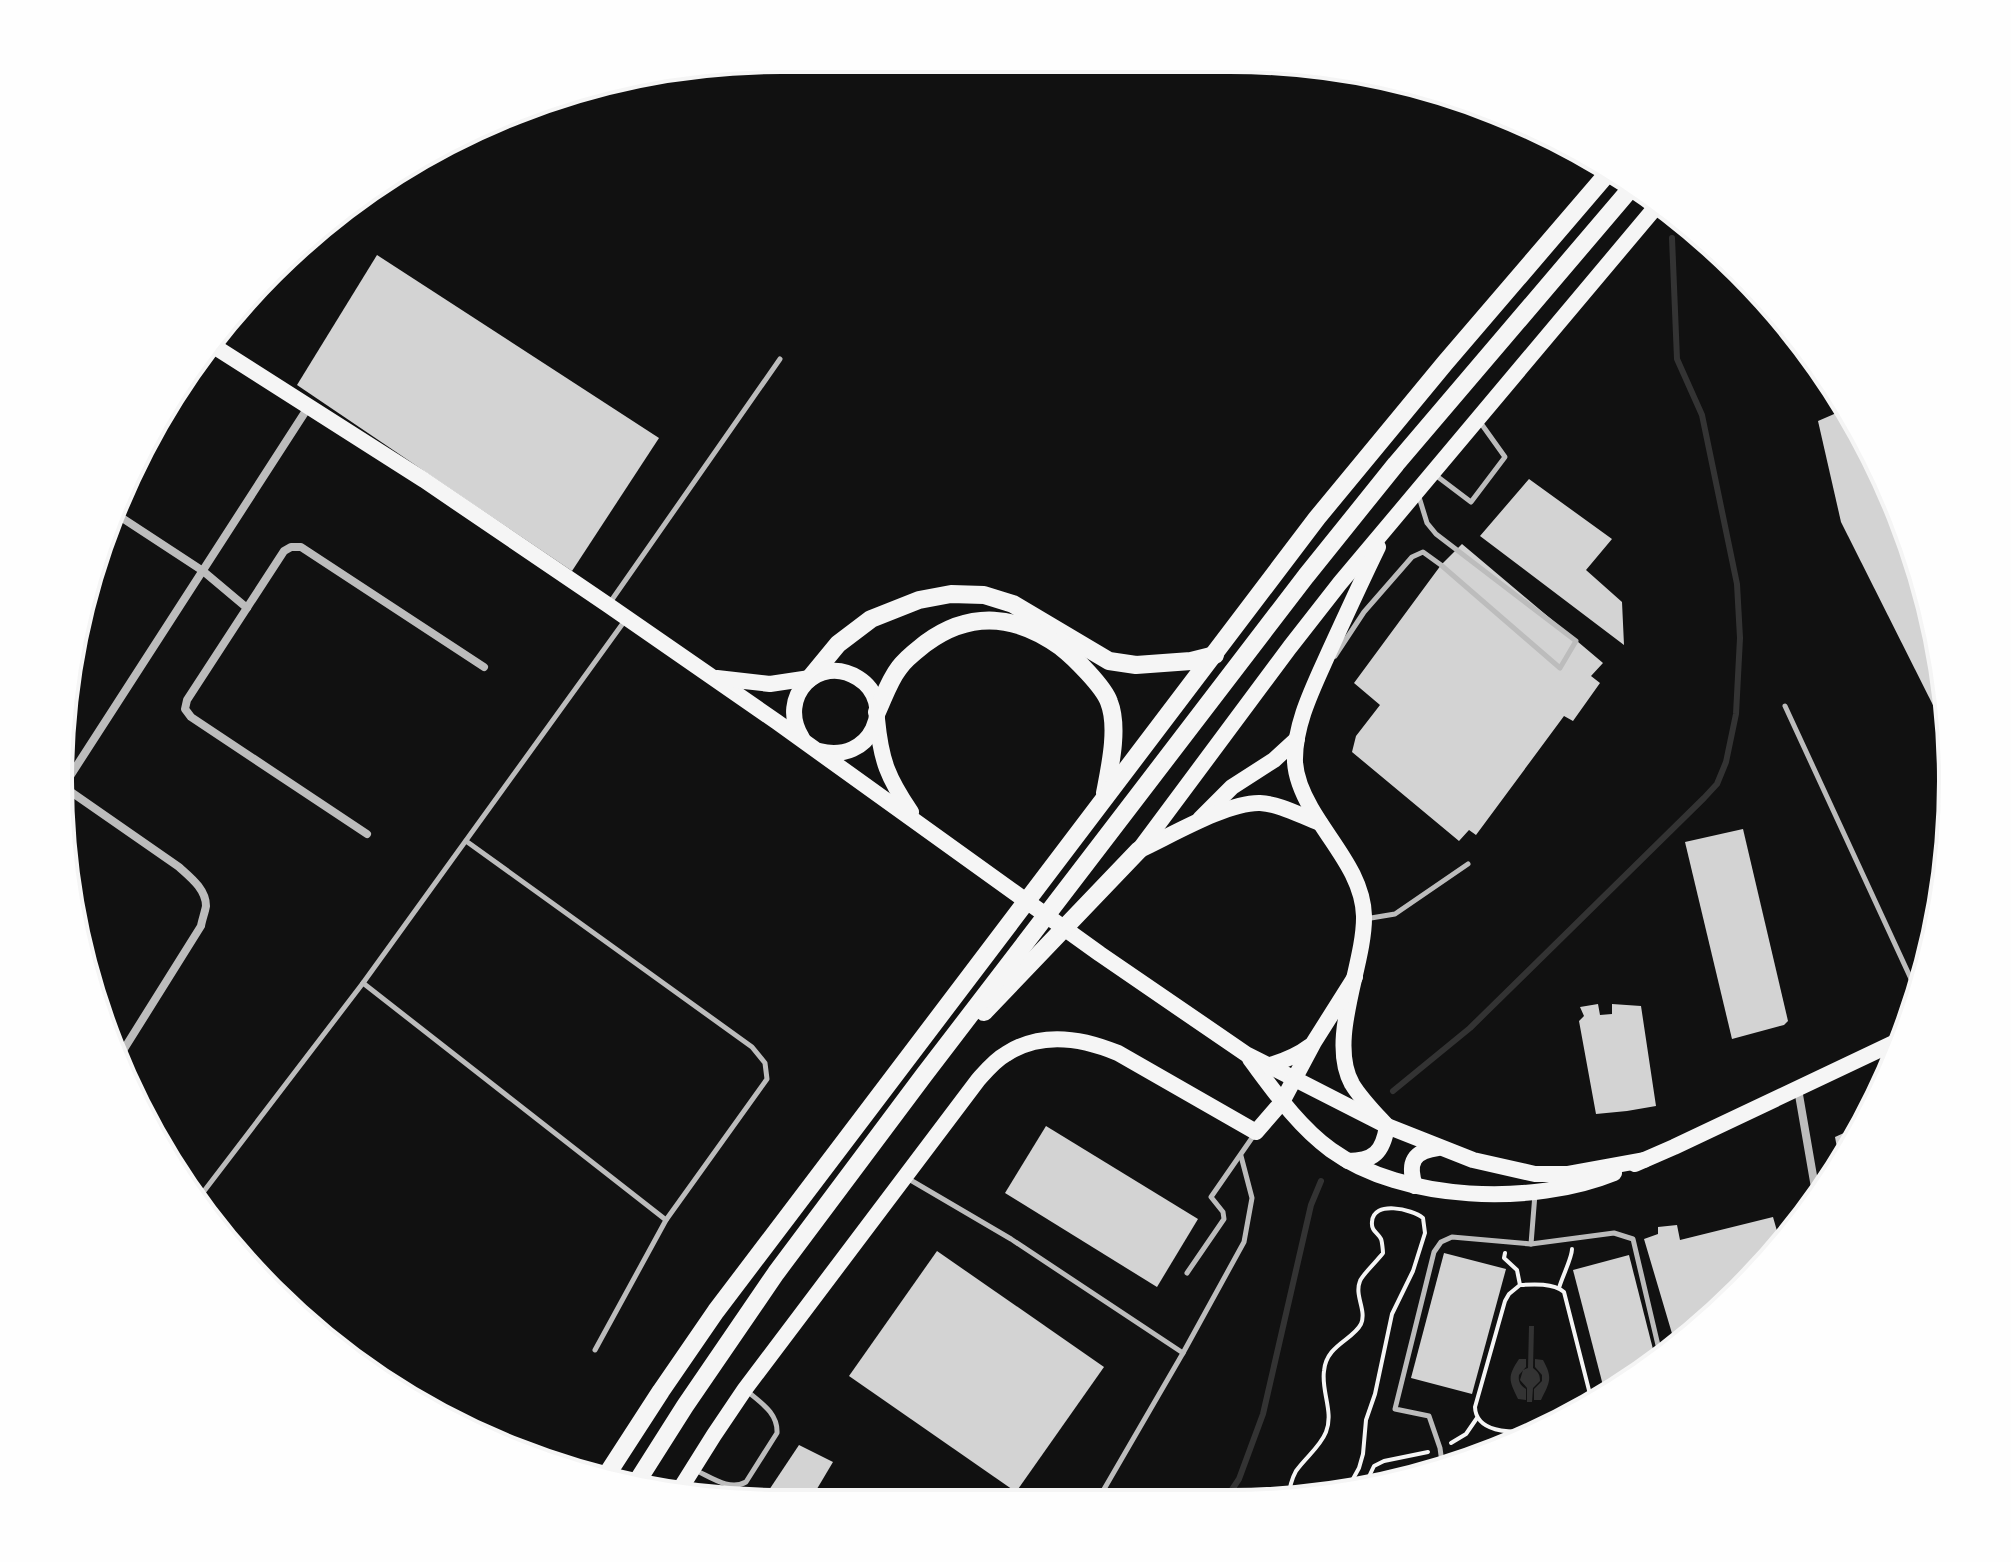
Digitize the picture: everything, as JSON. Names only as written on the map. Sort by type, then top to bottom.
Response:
[{"type":"highway","points":[[611,1469],[716,1311],[1317,518],[1603,178]]},
{"type":"highway","points":[[641,1476],[760,1296],[924,1075],[1306,576],[1396,464],[1627,193]]},
{"type":"highway","points":[[810,678],[838,644],[871,619],[919,600],[951,594],[984,595],[1013,604],[1109,661],[1136,665],[1191,661],[1215,655]]},
{"type":"highway","points":[[877,712],[899,668],[910,656],[948,629],[981,620],[1018,625],[1048,637],[1077,659],[1109,700],[1113,743],[1104,799]]},
{"type":"highway","points":[[924,1075],[1139,850]]},
{"type":"main road","points":[[1139,850],[1340,583],[1652,212]]},
{"type":"main road","points":[[219,349],[424,480],[608,605],[811,746],[1100,954],[1267,1066],[1387,1126],[1473,1160],[1535,1174],[1567,1174],[1644,1160]]},
{"type":"main road","points":[[1387,528],[1312,690],[1297,739],[1295,761],[1302,792],[1352,873],[1362,896],[1364,920],[1343,1041],[1344,1063],[1352,1083],[1387,1126]]},
{"type":"main road","points":[[713,678],[770,684],[835,671],[859,678],[875,699],[879,741],[887,773],[919,823]]},
{"type":"main road","points":[[810,678],[798,692],[793,709],[795,727],[811,746],[830,754],[857,748],[875,726],[877,712]]},
{"type":"main road","points":[[1197,824],[1232,787],[1274,760],[1297,739]]},
{"type":"main road","points":[[1139,850],[1233,809],[1260,803],[1320,823]]},
{"type":"main road","points":[[683,1483],[745,1389],[978,1080],[1007,1053],[1040,1041],[1062,1038],[1097,1045],[1118,1053],[1256,1132],[1282,1102],[1314,1042],[1355,977]]},
{"type":"main road","points":[[1267,1066],[1301,1053],[1314,1042]]},
{"type":"main road","points":[[1246,1054],[1307,1129],[1330,1150],[1348,1161],[1389,1179],[1415,1186],[1472,1193],[1535,1193],[1576,1186],[1644,1160],[1887,1046]]},
{"type":"main road","points":[[1348,1161],[1361,1161],[1373,1156],[1381,1147],[1387,1126]]},
{"type":"main road","points":[[1415,1186],[1411,1174],[1418,1154],[1440,1148]]},
{"type":"street","points":[[73,769],[309,406]]},
{"type":"street","points":[[123,518],[203,571],[247,608]]},
{"type":"street","points":[[367,834],[191,717],[185,709],[187,700],[284,551],[301,547],[484,667]]},
{"type":"street","points":[[73,794],[179,867],[193,879],[203,894],[206,906],[201,926],[125,1048]]},
{"type":"street","points":[[1798,1088],[1814,1183]]},
{"type":"lane","points":[[608,605],[780,359]]},
{"type":"lane","points":[[1433,473],[1471,502],[1505,457],[1479,419]]},
{"type":"lane","points":[[1312,690],[1364,612],[1412,557],[1423,552],[1560,668],[1576,641],[1436,534],[1427,523],[1418,492]]},
{"type":"lane","points":[[203,1192],[363,983],[627,618]]},
{"type":"lane","points":[[1785,706],[1911,978]]},
{"type":"lane","points":[[466,841],[752,1047],[765,1063],[767,1079],[666,1220],[595,1350]]},
{"type":"lane","points":[[1364,920],[1395,914],[1468,864]]},
{"type":"lane","points":[[363,983],[666,1220]]},
{"type":"lane","points":[[1187,1273],[1224,1219],[1223,1212],[1211,1197],[1256,1132]]},
{"type":"lane","points":[[1104,1490],[1244,1242],[1252,1198],[1241,1156]]},
{"type":"lane","points":[[906,1177],[1011,1239],[1183,1353]]},
{"type":"lane","points":[[1531,1244],[1535,1193]]},
{"type":"lane","points":[[1441,1457],[1429,1416],[1395,1409],[1434,1252],[1441,1242],[1452,1237],[1531,1244],[1614,1233],[1633,1239],[1658,1346]]},
{"type":"lane","points":[[692,1469],[731,1486],[746,1482],[777,1433],[777,1424],[772,1413],[745,1389]]},
{"type":"path","points":[[1292,1487],[1295,1474],[1328,1428],[1324,1389],[1328,1357],[1361,1326],[1360,1280],[1383,1253],[1382,1240],[1372,1227],[1372,1221],[1383,1209],[1416,1212],[1423,1218],[1425,1233],[1413,1271],[1392,1314],[1375,1394],[1366,1420],[1363,1454],[1352,1479]]},
{"type":"path","points":[[1559,1288],[1566,1264],[1572,1256]]},
{"type":"path","points":[[1504,1258],[1517,1270],[1520,1285]]},
{"type":"path","points":[[1513,1431],[1488,1427],[1477,1418],[1475,1407],[1505,1301],[1520,1285],[1559,1288],[1564,1292],[1589,1392]]},
{"type":"path","points":[[1369,1476],[1374,1466],[1384,1461],[1440,1448],[1466,1434],[1477,1418]]},
{"type":"shaded area","points":[[1529,1326],[1534,1326],[1533,1368],[1540,1381],[1533,1388],[1532,1402],[1527,1402],[1527,1388],[1520,1380],[1523,1370],[1528,1368]]},
{"type":"shaded area","points":[[1519,1359],[1526,1359],[1526,1367],[1519,1377],[1526,1389],[1526,1400],[1518,1399],[1511,1383],[1511,1375]]},
{"type":"shaded area","points":[[1535,1359],[1543,1360],[1549,1376],[1541,1400],[1534,1400],[1534,1389],[1542,1381],[1542,1375],[1535,1367]]},
{"type":"building","points":[[377,255],[659,438],[572,571],[297,385]]},
{"type":"building","points":[[1836,413],[1866,467],[1885,510],[1915,597],[1935,709],[1841,522],[1818,421]]},
{"type":"building","points":[[1529,479],[1612,539],[1586,570],[1622,602],[1624,645],[1480,536]]},
{"type":"building","points":[[1462,544],[1603,663],[1591,676],[1600,683],[1573,721],[1564,716],[1476,835],[1469,830],[1459,841],[1352,752],[1356,736],[1380,705],[1354,683],[1441,565]]},
{"type":"building","points":[[1743,829],[1788,1021],[1784,1025],[1732,1039],[1685,842]]},
{"type":"building","points":[[1598,1004],[1600,1015],[1612,1014],[1612,1004],[1641,1006],[1656,1106],[1596,1114],[1579,1021],[1584,1016],[1580,1007]]},
{"type":"building","points":[[1046,1126],[1198,1219],[1157,1287],[1005,1193]]},
{"type":"building","points":[[1846,1132],[1837,1147],[1835,1137]]},
{"type":"building","points":[[1773,1217],[1777,1231],[1731,1282],[1672,1334],[1644,1239],[1658,1234],[1658,1227],[1677,1225],[1680,1240]]},
{"type":"building","points":[[937,1251],[1104,1367],[1017,1490],[1013,1490],[849,1376]]},
{"type":"building","points":[[1444,1253],[1506,1269],[1472,1394],[1411,1378]]},
{"type":"building","points":[[1629,1255],[1653,1350],[1603,1384],[1573,1270]]},
{"type":"building","points":[[799,1445],[833,1462],[816,1490],[769,1489]]},
{"type":"waterway","points":[[1393,1091],[1470,1028],[1704,798],[1717,784],[1726,762],[1736,714],[1740,638],[1737,584],[1702,415],[1677,359],[1672,238]]},
{"type":"waterway","points":[[1232,1490],[1239,1479],[1263,1414],[1311,1205],[1321,1181]]}]
